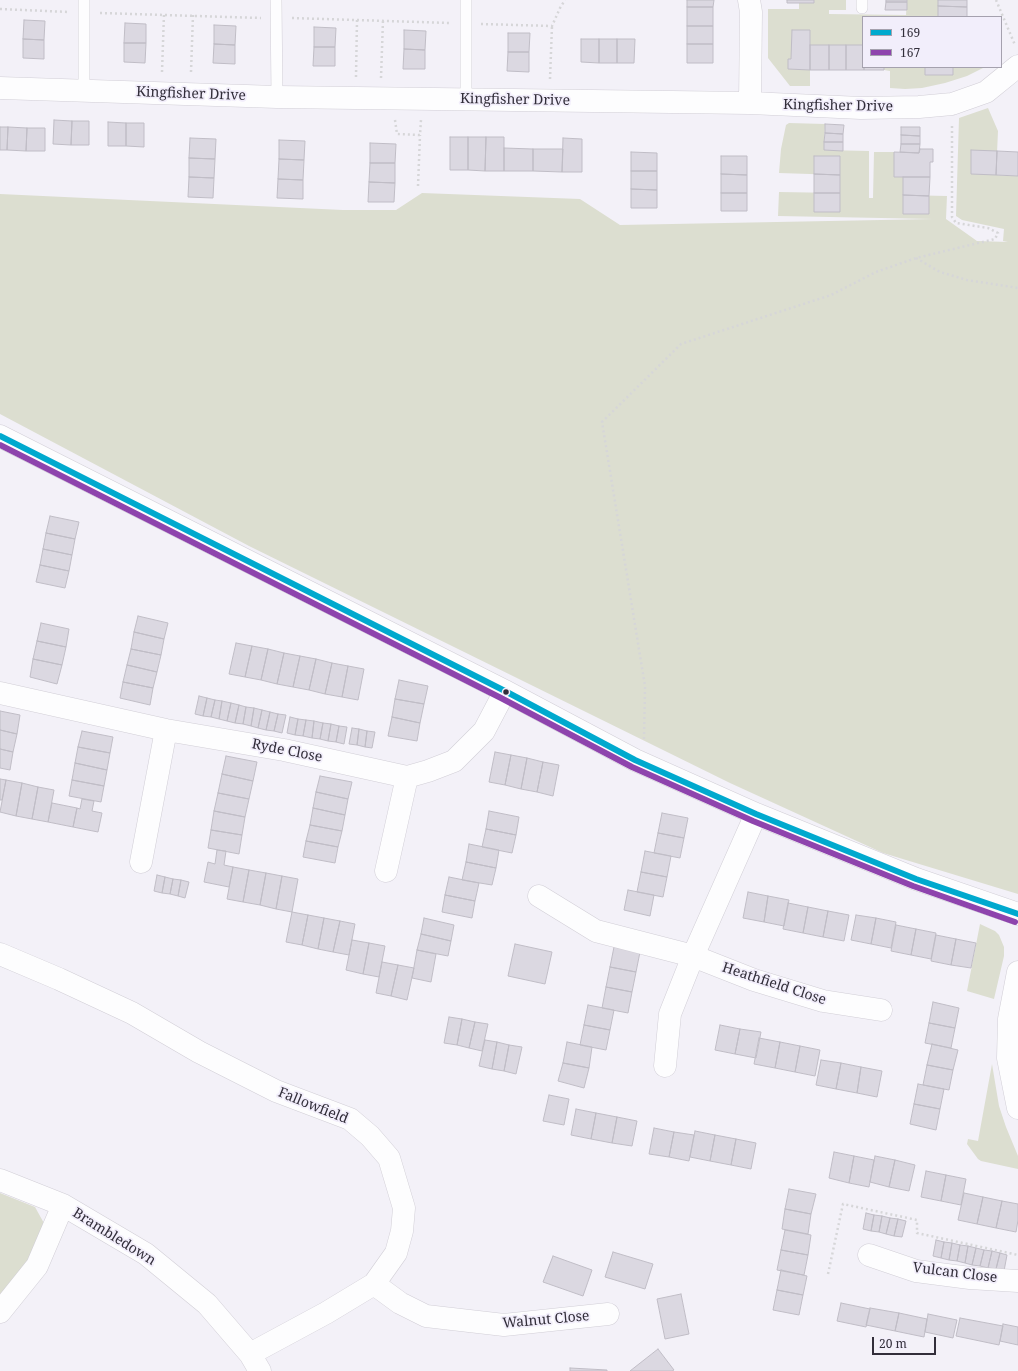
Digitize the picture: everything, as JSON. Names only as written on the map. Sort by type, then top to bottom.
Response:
[{"type":"street","points":[[749,0],[750,103]]},
{"type":"street","name":"Kingfisher Drive","points":[[0,88],[277,97],[750,103],[861,108],[919,107],[952,104],[986,92],[1018,66]]},
{"type":"street","points":[[0,436],[504,691],[635,760],[756,814],[916,879],[1018,914]]},
{"type":"street","name":"Ryde Close","points":[[0,693],[166,730],[284,750],[407,777],[454,762],[484,731],[504,691]]},
{"type":"street","points":[[141,862],[166,730]]},
{"type":"street","points":[[386,871],[407,777]]},
{"type":"street","points":[[665,1066],[670,1014],[693,956],[756,814]]},
{"type":"street","name":"Heathfield Close","points":[[539,896],[596,931],[693,956],[754,980],[823,1001],[881,1010]]},
{"type":"street","name":"Fallowfield","points":[[0,954],[132,1012],[199,1052],[276,1091],[350,1120],[370,1136],[389,1158],[404,1208],[402,1231],[396,1253],[374,1284],[326,1313],[255,1362]]},
{"type":"street","points":[[1017,1101],[1008,1058],[1009,1019],[1018,972]]},
{"type":"street","name":"Brambledown","points":[[0,1180],[63,1205],[146,1254],[207,1304],[255,1362]]},
{"type":"street","points":[[0,1312],[36,1266],[63,1205]]},
{"type":"street","name":"Vulcan Close","points":[[869,1255],[916,1271],[970,1278],[1018,1281]]},
{"type":"street","name":"Walnut Close","points":[[374,1284],[400,1303],[426,1316],[504,1325],[608,1314]]},
{"type":"lane","points":[[84,0],[84,91]]},
{"type":"lane","points":[[276,0],[277,97]]},
{"type":"lane","points":[[466,0],[466,99]]},
{"type":"path","points":[[996,0],[1018,51]]},
{"type":"path","points":[[161,93],[164,14]]},
{"type":"path","points":[[191,94],[193,15]]},
{"type":"path","points":[[355,98],[357,20]]},
{"type":"path","points":[[380,98],[383,20]]},
{"type":"path","points":[[549,101],[552,26]]},
{"type":"path","points":[[635,760],[644,738],[645,686],[602,422],[681,344],[831,295],[876,272],[916,258],[995,239],[998,233],[988,228],[956,223],[952,217],[952,104]]},
{"type":"path","points":[[418,186],[420,135]]},
{"type":"path","points":[[916,258],[940,272],[967,280],[1018,288]]},
{"type":"path","points":[[828,1274],[843,1204],[917,1220],[917,1233],[1018,1255]]},
{"type":"shaded area","points":[[814,0],[846,0],[846,10],[829,10],[829,14],[906,15],[907,0],[938,0],[938,16],[862,16],[862,45],[810,45],[810,86],[790,86],[768,58],[768,9],[799,9],[799,3],[813,3]]},
{"type":"shaded area","points":[[884,68],[983,68],[967,76],[945,83],[922,88],[905,89],[890,88],[890,71],[884,70]]},
{"type":"shaded area","points":[[988,108],[998,131],[996,175],[1018,176],[1018,894],[883,853],[730,783],[249,546],[0,414],[0,194],[343,210],[396,210],[422,193],[580,199],[620,225],[933,219],[778,216],[779,192],[840,193],[840,175],[779,173],[781,149],[786,125],[789,123],[825,124],[824,150],[869,151],[869,198],[873,198],[874,152],[894,152],[894,176],[903,177],[903,195],[947,196],[946,219],[977,241],[1008,242],[1003,241],[1004,229],[962,220],[956,216],[959,118]]},
{"type":"shaded area","points":[[980,924],[995,931],[999,935],[1004,947],[1004,956],[994,999],[967,991]]},
{"type":"shaded area","points":[[992,1064],[999,1106],[1018,1156],[1018,1169],[981,1161],[967,1144],[968,1139],[978,1141]]},
{"type":"shaded area","points":[[0,1193],[35,1207],[45,1225],[37,1252],[0,1298]]},
{"type":"building","points":[[687,0],[714,0],[713,7],[687,7]]},
{"type":"building","points":[[787,0],[814,0],[814,3],[787,3]]},
{"type":"building","points":[[886,0],[907,0],[907,2],[886,2]]},
{"type":"building","points":[[938,0],[967,0],[967,7],[938,6]]},
{"type":"building","points":[[886,2],[907,2],[907,10],[885,10]]},
{"type":"building","points":[[938,6],[967,7],[967,16],[938,16]]},
{"type":"building","points":[[687,7],[713,7],[713,26],[687,26]]},
{"type":"building","points":[[24,20],[45,21],[44,40],[23,39]]},
{"type":"building","points":[[125,23],[146,24],[146,43],[124,43]]},
{"type":"building","points":[[214,25],[236,26],[235,45],[214,44]]},
{"type":"building","points":[[687,26],[713,26],[713,44],[687,44]]},
{"type":"building","points":[[314,27],[336,28],[335,47],[314,47]]},
{"type":"building","points":[[404,30],[426,31],[425,50],[404,49]]},
{"type":"building","points":[[792,30],[810,30],[810,70],[788,69],[788,59],[791,59]]},
{"type":"building","points":[[508,33],[530,33],[529,52],[508,52]]},
{"type":"building","points":[[23,39],[44,40],[44,59],[23,58]]},
{"type":"building","points":[[581,39],[599,39],[599,63],[581,62]]},
{"type":"building","points":[[599,39],[617,39],[617,63],[599,63]]},
{"type":"building","points":[[617,39],[635,39],[634,63],[617,63]]},
{"type":"building","points":[[124,43],[146,43],[145,63],[124,62]]},
{"type":"building","points":[[214,44],[235,45],[235,64],[213,63]]},
{"type":"building","points":[[687,44],[713,44],[713,63],[687,63]]},
{"type":"building","points":[[810,45],[829,45],[829,70],[810,70]]},
{"type":"building","points":[[829,45],[846,45],[846,70],[829,70]]},
{"type":"building","points":[[846,45],[862,45],[862,68],[864,68],[864,70],[846,70]]},
{"type":"building","points":[[314,47],[335,47],[335,66],[313,66]]},
{"type":"building","points":[[404,49],[425,50],[425,69],[403,69]]},
{"type":"building","points":[[508,52],[529,52],[529,72],[507,71]]},
{"type":"building","points":[[864,68],[884,68],[884,70],[864,70]]},
{"type":"building","points":[[925,68],[953,68],[953,75],[925,75]]},
{"type":"building","points":[[54,120],[72,121],[71,145],[53,144]]},
{"type":"building","points":[[72,121],[89,121],[89,145],[71,145]]},
{"type":"building","points":[[108,122],[126,123],[126,146],[108,146]]},
{"type":"building","points":[[126,123],[144,123],[144,147],[126,146]]},
{"type":"building","points":[[825,124],[844,125],[843,134],[825,133]]},
{"type":"building","points":[[0,127],[8,127],[7,150],[0,150]]},
{"type":"building","points":[[8,127],[27,128],[26,151],[7,150]]},
{"type":"building","points":[[901,127],[920,127],[920,136],[901,135]]},
{"type":"building","points":[[27,128],[45,128],[45,151],[26,151]]},
{"type":"building","points":[[825,133],[843,134],[843,142],[824,142]]},
{"type":"building","points":[[901,135],[920,136],[920,144],[901,144]]},
{"type":"building","points":[[450,137],[468,137],[468,170],[450,170]]},
{"type":"building","points":[[468,137],[486,137],[485,171],[468,170]]},
{"type":"building","points":[[486,137],[504,137],[504,171],[485,171]]},
{"type":"building","points":[[190,138],[216,139],[215,159],[189,158]]},
{"type":"building","points":[[563,138],[582,139],[582,172],[562,172]]},
{"type":"building","points":[[279,140],[305,141],[304,160],[279,159]]},
{"type":"building","points":[[824,142],[843,142],[843,151],[824,150]]},
{"type":"building","points":[[370,143],[396,144],[395,163],[370,163]]},
{"type":"building","points":[[901,144],[920,144],[919,153],[900,152]]},
{"type":"building","points":[[504,148],[533,149],[533,171],[504,171]]},
{"type":"building","points":[[533,149],[563,149],[562,172],[533,171]]},
{"type":"building","points":[[920,149],[933,149],[933,162],[930,162],[930,177],[894,177],[894,152],[919,153]]},
{"type":"building","points":[[971,150],[997,151],[996,175],[971,174]]},
{"type":"building","points":[[997,151],[1018,152],[1018,176],[996,175]]},
{"type":"building","points":[[631,152],[657,153],[657,171],[631,171]]},
{"type":"building","points":[[721,156],[747,156],[747,175],[721,174]]},
{"type":"building","points":[[814,156],[840,156],[840,175],[814,174]]},
{"type":"building","points":[[189,158],[215,159],[214,178],[189,177]]},
{"type":"building","points":[[279,159],[304,160],[303,180],[278,179]]},
{"type":"building","points":[[370,163],[395,163],[395,183],[369,182]]},
{"type":"building","points":[[631,171],[657,171],[657,190],[631,189]]},
{"type":"building","points":[[721,174],[747,175],[747,193],[721,193]]},
{"type":"building","points":[[814,174],[840,175],[840,193],[814,193]]},
{"type":"building","points":[[189,177],[214,178],[213,198],[188,197]]},
{"type":"building","points":[[903,177],[930,177],[929,196],[903,195]]},
{"type":"building","points":[[278,179],[303,180],[303,199],[277,198]]},
{"type":"building","points":[[369,182],[395,183],[394,202],[368,202]]},
{"type":"building","points":[[631,189],[657,190],[657,208],[631,208]]},
{"type":"building","points":[[721,193],[747,193],[747,211],[721,211]]},
{"type":"building","points":[[814,193],[840,193],[840,212],[814,212]]},
{"type":"building","points":[[903,195],[929,196],[929,214],[903,214]]},
{"type":"building","points":[[50,516],[79,522],[75,539],[46,533]]},
{"type":"building","points":[[46,533],[75,539],[72,555],[43,549]]},
{"type":"building","points":[[43,549],[72,555],[69,571],[40,565]]},
{"type":"building","points":[[40,565],[69,571],[65,588],[36,582]]},
{"type":"building","points":[[138,616],[168,623],[164,639],[134,632]]},
{"type":"building","points":[[41,623],[69,629],[66,647],[37,641]]},
{"type":"building","points":[[134,632],[164,639],[161,655],[131,649]]},
{"type":"building","points":[[37,641],[66,647],[62,665],[33,659]]},
{"type":"building","points":[[236,643],[252,646],[245,677],[229,674]]},
{"type":"building","points":[[252,646],[268,649],[261,680],[245,677]]},
{"type":"building","points":[[131,649],[161,655],[157,672],[127,665]]},
{"type":"building","points":[[268,649],[284,653],[277,684],[261,680]]},
{"type":"building","points":[[284,653],[300,656],[293,687],[277,684]]},
{"type":"building","points":[[300,656],[316,659],[309,690],[293,687]]},
{"type":"building","points":[[33,659],[62,665],[57,684],[30,677]]},
{"type":"building","points":[[316,659],[332,663],[325,694],[309,690]]},
{"type":"building","points":[[332,663],[348,666],[342,697],[325,694]]},
{"type":"building","points":[[127,665],[157,672],[153,688],[123,682]]},
{"type":"building","points":[[348,666],[364,669],[358,700],[342,697]]},
{"type":"building","points":[[399,680],[428,686],[424,704],[395,699]]},
{"type":"building","points":[[123,682],[153,688],[150,705],[120,698]]},
{"type":"building","points":[[199,696],[207,698],[203,716],[195,714]]},
{"type":"building","points":[[207,698],[215,700],[211,717],[203,716]]},
{"type":"building","points":[[395,699],[424,704],[420,723],[392,717]]},
{"type":"building","points":[[215,700],[222,701],[219,719],[211,717]]},
{"type":"building","points":[[222,701],[231,703],[227,721],[219,719]]},
{"type":"building","points":[[231,703],[239,705],[235,723],[227,721]]},
{"type":"building","points":[[239,705],[246,707],[243,724],[235,723]]},
{"type":"building","points":[[246,707],[254,708],[251,726],[243,724]]},
{"type":"building","points":[[254,708],[262,710],[258,728],[251,726]]},
{"type":"building","points":[[262,710],[270,712],[266,730],[258,728]]},
{"type":"building","points":[[0,711],[20,715],[17,734],[0,730]]},
{"type":"building","points":[[270,712],[278,714],[274,731],[266,730]]},
{"type":"building","points":[[278,714],[286,715],[282,733],[274,731]]},
{"type":"building","points":[[290,717],[298,719],[295,735],[287,733]]},
{"type":"building","points":[[392,717],[420,723],[417,741],[388,736]]},
{"type":"building","points":[[298,719],[306,720],[303,736],[295,735]]},
{"type":"building","points":[[306,720],[314,721],[312,738],[303,736]]},
{"type":"building","points":[[314,721],[323,723],[320,739],[312,738]]},
{"type":"building","points":[[323,723],[331,724],[328,741],[320,739]]},
{"type":"building","points":[[331,724],[339,726],[336,742],[328,741]]},
{"type":"building","points":[[339,726],[347,727],[344,744],[336,742]]},
{"type":"building","points":[[352,728],[359,729],[357,745],[349,744]]},
{"type":"building","points":[[359,729],[367,731],[365,747],[357,745]]},
{"type":"building","points":[[0,730],[17,734],[13,752],[0,749]]},
{"type":"building","points":[[82,731],[113,737],[110,753],[78,747]]},
{"type":"building","points":[[367,731],[375,732],[372,748],[365,747]]},
{"type":"building","points":[[78,747],[110,753],[107,770],[75,763]]},
{"type":"building","points":[[0,749],[13,752],[10,770],[0,768]]},
{"type":"building","points":[[495,752],[511,755],[505,785],[489,782]]},
{"type":"building","points":[[511,755],[527,758],[521,789],[505,785]]},
{"type":"building","points":[[226,756],[257,762],[253,781],[222,774]]},
{"type":"building","points":[[527,758],[543,762],[537,792],[521,789]]},
{"type":"building","points":[[543,762],[559,765],[553,796],[537,792]]},
{"type":"building","points":[[75,763],[107,770],[104,786],[72,780]]},
{"type":"building","points":[[222,774],[253,781],[249,799],[218,793]]},
{"type":"building","points":[[320,776],[352,782],[348,799],[316,792]]},
{"type":"building","points":[[0,779],[6,780],[2,800],[0,800]]},
{"type":"building","points":[[6,780],[22,783],[16,816],[0,812]]},
{"type":"building","points":[[72,780],[104,786],[101,802],[69,796]]},
{"type":"building","points":[[22,783],[38,787],[32,819],[16,816]]},
{"type":"building","points":[[38,787],[54,790],[48,822],[32,819]]},
{"type":"building","points":[[316,792],[348,799],[345,815],[313,808]]},
{"type":"building","points":[[218,793],[249,799],[245,817],[214,811]]},
{"type":"building","points":[[82,799],[94,801],[92,811],[102,813],[98,832],[73,827],[77,808],[80,809]]},
{"type":"building","points":[[52,803],[77,808],[73,827],[48,822]]},
{"type":"building","points":[[313,808],[345,815],[342,831],[310,825]]},
{"type":"building","points":[[214,811],[245,817],[242,835],[211,830]]},
{"type":"building","points":[[489,811],[519,817],[516,835],[486,829]]},
{"type":"building","points":[[662,813],[688,818],[684,838],[658,833]]},
{"type":"building","points":[[310,825],[342,831],[338,847],[306,841]]},
{"type":"building","points":[[486,829],[516,835],[512,853],[482,847]]},
{"type":"building","points":[[211,830],[242,835],[239,854],[208,848]]},
{"type":"building","points":[[658,833],[684,838],[680,858],[654,853]]},
{"type":"building","points":[[306,841],[338,847],[335,863],[303,857]]},
{"type":"building","points":[[469,844],[499,850],[496,868],[466,862]]},
{"type":"building","points":[[217,850],[226,851],[224,865],[233,867],[229,887],[204,882],[208,862],[215,864]]},
{"type":"building","points":[[645,851],[671,856],[667,877],[641,872]]},
{"type":"building","points":[[466,862],[496,868],[492,885],[462,880]]},
{"type":"building","points":[[233,867],[249,870],[243,902],[227,899]]},
{"type":"building","points":[[249,870],[266,873],[260,905],[243,902]]},
{"type":"building","points":[[641,872],[667,877],[663,897],[637,892]]},
{"type":"building","points":[[266,873],[282,876],[276,909],[260,905]]},
{"type":"building","points":[[157,875],[165,877],[162,893],[154,891]]},
{"type":"building","points":[[282,876],[298,879],[292,912],[276,909]]},
{"type":"building","points":[[165,877],[173,879],[170,894],[162,893]]},
{"type":"building","points":[[449,877],[479,883],[475,901],[445,895]]},
{"type":"building","points":[[173,879],[181,880],[178,896],[170,894]]},
{"type":"building","points":[[181,880],[189,882],[185,898],[178,896]]},
{"type":"building","points":[[628,890],[654,895],[650,916],[624,910]]},
{"type":"building","points":[[748,892],[768,896],[764,922],[743,918]]},
{"type":"building","points":[[445,895],[475,901],[472,918],[442,912]]},
{"type":"building","points":[[768,896],[789,900],[784,926],[764,922]]},
{"type":"building","points":[[788,903],[808,907],[803,933],[783,929]]},
{"type":"building","points":[[808,907],[828,911],[823,937],[803,933]]},
{"type":"building","points":[[828,911],[849,915],[844,941],[823,937]]},
{"type":"building","points":[[292,912],[308,915],[302,945],[286,942]]},
{"type":"building","points":[[308,915],[324,918],[318,949],[302,945]]},
{"type":"building","points":[[856,915],[876,918],[871,944],[851,940]]},
{"type":"building","points":[[324,918],[340,921],[333,952],[318,949]]},
{"type":"building","points":[[424,918],[454,925],[451,941],[421,934]]},
{"type":"building","points":[[876,918],[896,922],[891,948],[871,944]]},
{"type":"building","points":[[340,921],[355,924],[349,955],[333,952]]},
{"type":"building","points":[[896,925],[916,929],[911,955],[891,951]]},
{"type":"building","points":[[916,929],[936,933],[931,959],[911,955]]},
{"type":"building","points":[[421,934],[451,941],[448,956],[417,950]]},
{"type":"building","points":[[936,935],[956,939],[951,965],[931,961]]},
{"type":"building","points":[[956,939],[976,943],[971,968],[951,965]]},
{"type":"building","points":[[352,940],[369,943],[363,974],[346,970]]},
{"type":"building","points":[[369,943],[385,946],[379,977],[363,974]]},
{"type":"building","points":[[515,944],[552,952],[545,984],[508,976]]},
{"type":"building","points":[[614,947],[640,952],[636,972],[610,967]]},
{"type":"building","points":[[417,950],[436,954],[431,982],[412,978]]},
{"type":"building","points":[[382,962],[398,965],[391,996],[376,993]]},
{"type":"building","points":[[398,965],[414,968],[407,1000],[391,996]]},
{"type":"building","points":[[610,967],[636,972],[632,992],[606,987]]},
{"type":"building","points":[[606,987],[632,992],[628,1013],[602,1008]]},
{"type":"building","points":[[933,1002],[959,1008],[955,1028],[929,1023]]},
{"type":"building","points":[[588,1005],[614,1010],[610,1030],[584,1025]]},
{"type":"building","points":[[449,1017],[462,1019],[457,1045],[444,1043]]},
{"type":"building","points":[[462,1019],[475,1022],[469,1048],[457,1045]]},
{"type":"building","points":[[475,1022],[488,1024],[482,1051],[469,1048]]},
{"type":"building","points":[[929,1023],[955,1028],[951,1048],[925,1043]]},
{"type":"building","points":[[584,1025],[610,1030],[606,1050],[580,1045]]},
{"type":"building","points":[[720,1025],[740,1029],[735,1054],[715,1050]]},
{"type":"building","points":[[740,1029],[761,1032],[756,1058],[735,1054]]},
{"type":"building","points":[[759,1038],[780,1042],[775,1068],[754,1064]]},
{"type":"building","points":[[485,1040],[497,1042],[492,1069],[479,1066]]},
{"type":"building","points":[[497,1042],[509,1045],[504,1071],[492,1069]]},
{"type":"building","points":[[567,1042],[592,1047],[589,1068],[563,1063]]},
{"type":"building","points":[[780,1042],[800,1046],[795,1072],[775,1068]]},
{"type":"building","points":[[932,1044],[958,1050],[953,1070],[927,1065]]},
{"type":"building","points":[[509,1045],[522,1047],[516,1074],[504,1071]]},
{"type":"building","points":[[800,1046],[820,1050],[815,1076],[795,1072]]},
{"type":"building","points":[[821,1060],[841,1063],[836,1089],[816,1085]]},
{"type":"building","points":[[563,1063],[589,1068],[584,1088],[558,1081]]},
{"type":"building","points":[[841,1063],[861,1067],[857,1093],[836,1089]]},
{"type":"building","points":[[927,1065],[953,1070],[949,1090],[923,1085]]},
{"type":"building","points":[[861,1067],[882,1071],[877,1097],[857,1093]]},
{"type":"building","points":[[918,1084],[944,1089],[940,1109],[914,1104]]},
{"type":"building","points":[[549,1095],[569,1099],[564,1125],[543,1121]]},
{"type":"building","points":[[914,1104],[940,1109],[936,1130],[910,1124]]},
{"type":"building","points":[[576,1109],[596,1113],[591,1139],[571,1135]]},
{"type":"building","points":[[596,1113],[617,1117],[612,1143],[591,1139]]},
{"type":"building","points":[[617,1117],[637,1121],[632,1146],[612,1143]]},
{"type":"building","points":[[654,1128],[674,1132],[669,1157],[649,1154]]},
{"type":"building","points":[[695,1131],[715,1135],[710,1161],[690,1157]]},
{"type":"building","points":[[674,1132],[694,1135],[689,1161],[669,1157]]},
{"type":"building","points":[[715,1135],[736,1139],[731,1165],[710,1161]]},
{"type":"building","points":[[736,1139],[756,1143],[751,1169],[731,1165]]},
{"type":"building","points":[[834,1152],[854,1156],[849,1183],[829,1178]]},
{"type":"building","points":[[854,1156],[874,1160],[869,1187],[849,1183]]},
{"type":"building","points":[[875,1156],[895,1160],[889,1187],[870,1182]]},
{"type":"building","points":[[895,1160],[915,1165],[909,1191],[889,1187]]},
{"type":"building","points":[[926,1171],[946,1175],[941,1201],[921,1197]]},
{"type":"building","points":[[946,1175],[966,1179],[961,1205],[941,1201]]},
{"type":"building","points":[[789,1189],[816,1194],[811,1214],[785,1209]]},
{"type":"building","points":[[964,1193],[983,1197],[977,1224],[958,1220]]},
{"type":"building","points":[[983,1197],[1002,1201],[996,1228],[977,1224]]},
{"type":"building","points":[[1002,1201],[1018,1204],[1016,1232],[996,1228]]},
{"type":"building","points":[[785,1209],[811,1214],[808,1234],[782,1229]]},
{"type":"building","points":[[866,1213],[874,1215],[871,1231],[863,1229]]},
{"type":"building","points":[[874,1215],[882,1216],[879,1232],[871,1231]]},
{"type":"building","points":[[882,1216],[890,1218],[886,1234],[879,1232]]},
{"type":"building","points":[[890,1218],[898,1219],[894,1236],[886,1234]]},
{"type":"building","points":[[898,1219],[906,1221],[902,1237],[894,1236]]},
{"type":"building","points":[[785,1230],[811,1235],[808,1255],[781,1250]]},
{"type":"building","points":[[936,1240],[944,1242],[941,1258],[933,1256]]},
{"type":"building","points":[[944,1242],[952,1243],[949,1260],[941,1258]]},
{"type":"building","points":[[952,1243],[960,1245],[957,1261],[949,1260]]},
{"type":"building","points":[[960,1245],[968,1246],[965,1263],[957,1261]]},
{"type":"building","points":[[968,1246],[976,1248],[972,1265],[965,1263]]},
{"type":"building","points":[[976,1248],[984,1250],[980,1266],[972,1265]]},
{"type":"building","points":[[781,1250],[808,1255],[804,1275],[777,1270]]},
{"type":"building","points":[[984,1250],[992,1251],[988,1268],[980,1266]]},
{"type":"building","points":[[992,1251],[1000,1253],[996,1269],[988,1268]]},
{"type":"building","points":[[613,1252],[653,1264],[645,1289],[605,1277]]},
{"type":"building","points":[[1000,1253],[1007,1255],[1004,1271],[996,1269]]},
{"type":"building","points":[[553,1256],[592,1270],[583,1296],[543,1282]]},
{"type":"building","points":[[781,1270],[807,1276],[803,1295],[777,1290]]},
{"type":"building","points":[[777,1290],[803,1295],[799,1315],[773,1310]]},
{"type":"building","points":[[681,1294],[689,1334],[665,1339],[657,1299]]},
{"type":"building","points":[[841,1303],[870,1309],[866,1327],[837,1321]]},
{"type":"building","points":[[870,1308],[899,1313],[895,1331],[866,1325]]},
{"type":"building","points":[[899,1313],[927,1319],[924,1337],[895,1331]]},
{"type":"building","points":[[928,1314],[957,1320],[953,1338],[925,1332]]},
{"type":"building","points":[[960,1318],[1003,1326],[999,1345],[956,1336]]},
{"type":"building","points":[[1003,1324],[1018,1327],[1018,1345],[1000,1341]]},
{"type":"building","points":[[658,1349],[674,1370],[630,1371]]},
{"type":"building","points":[[570,1368],[607,1370],[607,1371],[570,1371]]},
{"type":"transit line","name":"169","points":[[0,436],[505,691],[635,760],[756,814],[916,879],[1018,914]]},
{"type":"transit line","name":"167","points":[[0,445],[501,698],[632,767],[753,821],[913,886],[1015,922]]}]
